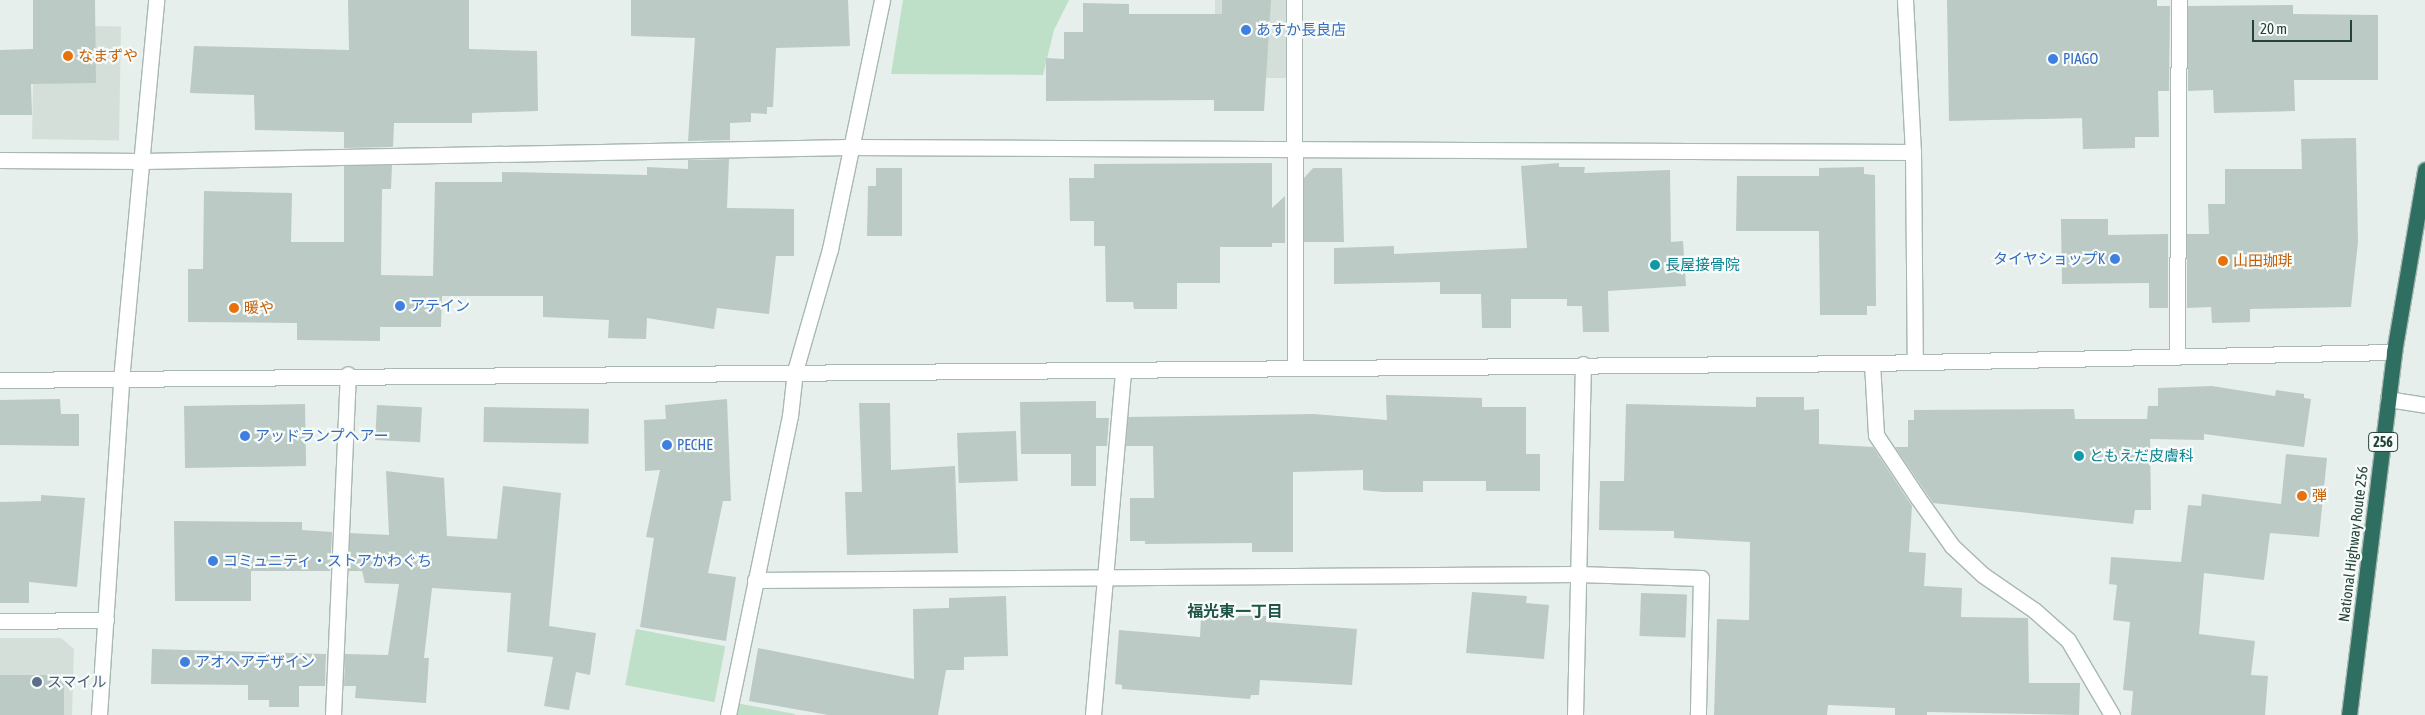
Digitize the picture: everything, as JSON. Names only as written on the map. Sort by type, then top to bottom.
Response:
[{"type":"highway","name":"National Highway Route 256","points":[[2349,715],[2394,352],[2425,170]]},
{"type":"street","points":[[99,715],[121,380],[156,0]]},
{"type":"street","points":[[728,715],[790,416],[795,371],[830,249],[849,147],[882,0]]},
{"type":"street","points":[[1294,0],[1296,368]]},
{"type":"street","points":[[1905,0],[1913,152],[1915,361]]},
{"type":"street","points":[[2177,357],[2178,0]]},
{"type":"street","points":[[0,160],[142,161],[849,147],[1913,152]]},
{"type":"street","points":[[0,380],[121,380],[348,374],[1123,370],[1872,362],[2394,352]]},
{"type":"street","points":[[1872,362],[1876,435],[1913,490],[1952,546],[1983,576],[2034,610],[2068,640],[2112,715]]},
{"type":"street","points":[[1575,715],[1583,364]]},
{"type":"street","points":[[1102,715],[1093,715],[1123,370]]},
{"type":"street","points":[[333,715],[348,374]]},
{"type":"street","points":[[2388,399],[2425,405]]},
{"type":"street","points":[[755,580],[1578,574],[1701,578],[1698,715]]},
{"type":"street","points":[[0,621],[106,620]]},
{"type":"shaded area","points":[[1215,0],[1287,0],[1287,78],[1215,78]]},
{"type":"shaded area","points":[[34,25],[121,27],[119,141],[32,139]]},
{"type":"shaded area","name":"スマイル","points":[[0,638],[61,638],[74,649],[72,715],[0,715]]},
{"type":"green space","points":[[903,0],[1069,0],[1054,30],[1043,75],[891,74]]},
{"type":"green space","points":[[636,629],[725,646],[714,702],[625,685]]},
{"type":"green space","points":[[736,703],[795,714],[795,715],[734,715]]},
{"type":"building","points":[[33,0],[95,0],[96,83],[31,84],[32,115],[0,115],[0,50],[33,49]]},
{"type":"building","points":[[348,0],[469,0],[469,49],[537,51],[538,111],[472,113],[472,123],[394,123],[393,147],[344,148],[344,132],[255,130],[254,95],[190,93],[194,46],[349,50]]},
{"type":"building","points":[[631,0],[848,0],[850,46],[776,48],[773,107],[767,107],[767,114],[751,113],[751,122],[730,123],[730,140],[688,141],[695,38],[631,36]]},
{"type":"building","points":[[1222,0],[1271,0],[1264,111],[1214,111],[1214,100],[1046,101],[1046,58],[1064,59],[1064,32],[1083,32],[1083,3],[1129,4],[1129,14],[1222,14]]},
{"type":"building","name":"PIAGO","points":[[1947,0],[2157,0],[2157,6],[2170,6],[2169,91],[2158,91],[2159,137],[2135,137],[2135,148],[2083,149],[2082,118],[1949,121]]},
{"type":"building","points":[[2293,5],[2293,14],[2378,15],[2378,80],[2294,80],[2295,111],[2214,113],[2213,90],[2188,91],[2188,6]]},
{"type":"building","points":[[2356,138],[2358,242],[2351,307],[2250,309],[2250,322],[2212,323],[2211,307],[2187,308],[2187,234],[2209,234],[2208,204],[2225,204],[2225,169],[2302,169],[2301,139]]},
{"type":"building","points":[[729,159],[727,208],[794,209],[794,256],[776,256],[769,314],[717,308],[714,329],[647,318],[646,339],[608,338],[609,320],[543,317],[543,296],[442,296],[441,327],[380,327],[380,341],[297,340],[297,323],[188,322],[188,269],[203,269],[204,191],[292,193],[291,242],[344,242],[344,166],[392,165],[391,189],[382,189],[381,275],[433,276],[435,182],[502,182],[502,172],[647,175],[647,167],[688,169],[688,160]]},
{"type":"building","points":[[1272,163],[1272,208],[1285,196],[1285,243],[1272,243],[1272,247],[1220,247],[1220,283],[1177,283],[1177,309],[1134,309],[1133,302],[1106,302],[1105,246],[1094,246],[1094,221],[1070,221],[1069,178],[1094,178],[1094,164]]},
{"type":"building","points":[[1559,163],[1559,167],[1585,167],[1584,173],[1670,170],[1671,242],[1683,241],[1686,286],[1608,291],[1609,332],[1583,332],[1582,306],[1567,306],[1567,299],[1511,299],[1511,328],[1482,328],[1481,294],[1440,294],[1440,282],[1334,284],[1334,248],[1394,246],[1394,254],[1527,248],[1521,166]]},
{"type":"building","points":[[1864,167],[1864,174],[1875,175],[1876,306],[1867,306],[1867,315],[1820,315],[1819,231],[1736,231],[1737,176],[1819,176],[1819,168]]},
{"type":"building","points":[[876,168],[902,168],[902,236],[867,236],[868,186],[876,186]]},
{"type":"building","points":[[1313,168],[1342,168],[1344,242],[1304,242],[1304,178]]},
{"type":"building","name":"タイヤショップK","points":[[2061,219],[2108,219],[2108,235],[2168,234],[2168,308],[2149,308],[2149,283],[2062,284]]},
{"type":"building","points":[[2212,386],[2275,396],[2276,390],[2304,394],[2304,398],[2311,399],[2304,447],[2204,434],[2204,440],[2150,439],[2151,510],[2135,510],[2133,524],[1933,503],[1895,447],[1908,447],[1908,420],[1914,420],[1914,410],[2074,409],[2075,419],[2147,419],[2148,406],[2158,406],[2158,388]]},
{"type":"building","points":[[1386,395],[1482,398],[1482,407],[1526,407],[1526,454],[1540,454],[1540,491],[1486,491],[1486,481],[1423,481],[1423,492],[1383,492],[1363,490],[1363,470],[1293,472],[1293,552],[1252,552],[1252,543],[1145,544],[1145,541],[1130,541],[1130,498],[1154,498],[1153,446],[1126,446],[1128,417],[1314,414],[1387,420]]},
{"type":"building","points":[[1756,397],[1804,397],[1804,410],[1819,409],[1819,444],[1873,447],[1912,506],[1909,552],[1926,553],[1924,586],[1962,588],[1961,617],[2028,618],[2029,683],[2080,683],[2079,715],[1927,712],[1927,715],[1895,715],[1895,708],[1828,705],[1827,715],[1714,715],[1717,619],[1749,620],[1750,542],[1674,538],[1674,531],[1599,530],[1600,481],[1624,481],[1626,404],[1756,407]]},
{"type":"building","points":[[60,399],[61,414],[79,414],[79,446],[0,445],[0,400]]},
{"type":"building","points":[[727,399],[731,501],[723,501],[708,573],[736,577],[726,641],[640,627],[654,538],[646,537],[660,470],[645,471],[644,420],[666,419],[665,405]]},
{"type":"building","points":[[1096,401],[1096,418],[1109,418],[1107,446],[1096,446],[1096,486],[1071,486],[1071,454],[1021,454],[1020,402]]},
{"type":"building","points":[[859,403],[890,403],[891,470],[955,466],[958,553],[847,555],[845,492],[862,492]]},
{"type":"building","name":"アッドランプヘアー","points":[[305,404],[306,466],[185,468],[184,406]]},
{"type":"building","points":[[377,405],[422,407],[420,442],[375,440]]},
{"type":"building","points":[[484,407],[589,409],[588,444],[483,442]]},
{"type":"building","points":[[1016,431],[1018,481],[959,483],[957,433]]},
{"type":"building","points":[[2286,454],[2327,458],[2319,537],[2270,533],[2264,580],[2204,573],[2199,634],[2255,641],[2251,675],[2268,676],[2265,715],[2131,715],[2133,691],[2123,690],[2130,622],[2113,620],[2117,585],[2109,584],[2111,557],[2181,562],[2188,505],[2201,506],[2202,494],[2281,504]]},
{"type":"building","points":[[386,471],[444,478],[447,536],[497,539],[503,486],[561,493],[549,626],[596,633],[590,675],[576,672],[569,710],[544,706],[553,657],[507,652],[511,593],[432,588],[424,658],[429,658],[426,703],[355,698],[356,686],[344,686],[345,654],[388,655],[399,584],[365,583],[362,571],[349,571],[350,533],[389,535]]},
{"type":"building","points":[[41,495],[85,498],[77,587],[29,582],[29,603],[0,603],[0,502],[41,501]]},
{"type":"building","name":"コミュニティ・ストアかわぐち","points":[[174,521],[302,522],[302,530],[332,532],[330,571],[251,571],[251,601],[175,601]]},
{"type":"building","points":[[1472,592],[1527,596],[1526,603],[1549,605],[1544,659],[1466,653]]},
{"type":"building","points":[[1641,593],[1687,595],[1685,638],[1639,636]]},
{"type":"building","points":[[1006,596],[1008,656],[964,657],[964,670],[946,670],[938,715],[828,715],[749,701],[758,648],[914,679],[913,609],[949,608],[949,598]]},
{"type":"building","points":[[1201,616],[1266,616],[1266,622],[1357,629],[1352,685],[1260,680],[1259,695],[1251,695],[1250,699],[1122,689],[1122,685],[1115,684],[1119,630],[1200,637]]},
{"type":"building","points":[[152,649],[326,654],[325,686],[299,686],[299,707],[269,707],[269,700],[248,700],[248,685],[151,684]]},
{"type":"building","points":[[0,675],[64,675],[64,715],[0,715]]},
{"type":"place","name":"あすか長良店","points":[[1246,30]]},
{"type":"place","name":"なまずや","points":[[68,56]]},
{"type":"place","name":"PIAGO","points":[[2053,59]]},
{"type":"place","name":"タイヤショップK","points":[[2115,259]]},
{"type":"place","name":"山田珈琲","points":[[2223,261]]},
{"type":"place","name":"長屋接骨院","points":[[1655,265]]},
{"type":"place","name":"アテイン","points":[[400,306]]},
{"type":"place","name":"暖や","points":[[234,308]]},
{"type":"place","name":"アッドランプヘアー","points":[[245,436]]},
{"type":"place","name":"PECHE","points":[[667,445]]},
{"type":"place","name":"ともえだ皮膚科","points":[[2079,456]]},
{"type":"place","name":"弾","points":[[2302,496]]},
{"type":"place","name":"コミュニティ・ストアかわぐち","points":[[213,561]]},
{"type":"place","name":"アオヘアデザイン","points":[[185,662]]},
{"type":"place","name":"スマイル","points":[[37,682]]},
{"type":"district","name":"福光東一丁目","points":[[1235,611]]}]
